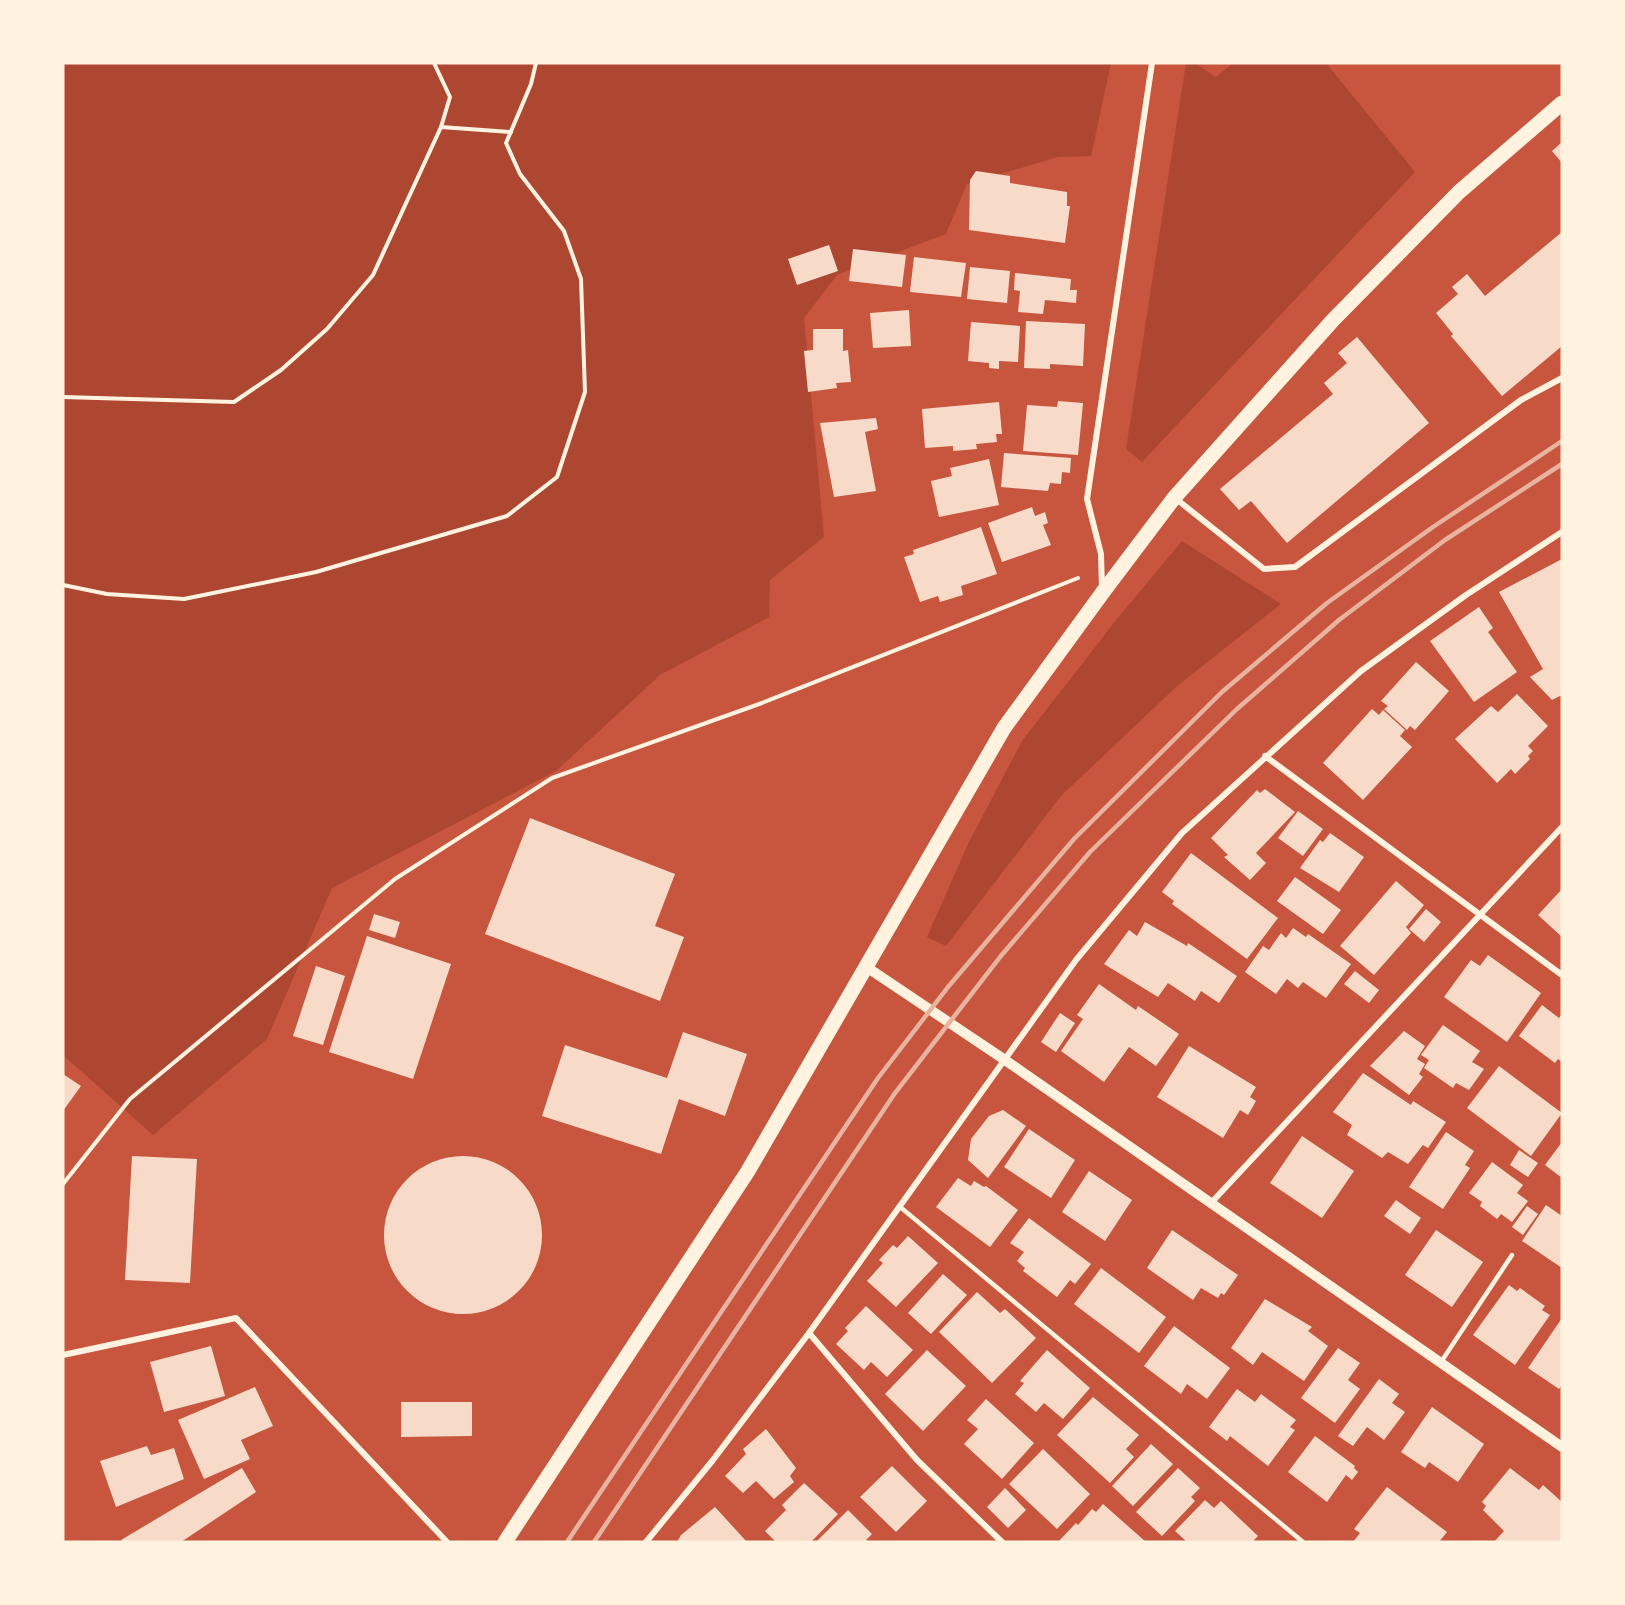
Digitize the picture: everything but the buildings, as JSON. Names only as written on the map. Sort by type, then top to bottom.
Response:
[{"type":"main road","points":[[505,1542],[748,1171],[1004,728],[1103,592],[1174,498],[1333,320],[1459,192],[1562,103]]},
{"type":"street","points":[[1103,592],[1101,554],[1087,499],[1152,63]]},
{"type":"street","points":[[1174,498],[1264,569],[1295,567],[1521,400],[1562,378]]},
{"type":"street","points":[[646,1542],[714,1461],[809,1333],[898,1205],[1076,960],[1182,833],[1361,671],[1466,595],[1562,532]]},
{"type":"street","points":[[1265,756],[1562,975]]},
{"type":"street","points":[[1211,1203],[1562,826]]},
{"type":"street","points":[[865,966],[1005,1060],[1439,1364],[1562,1447]]},
{"type":"street","points":[[63,1355],[236,1318],[447,1542]]},
{"type":"street","points":[[809,1333],[917,1460],[1002,1542]]},
{"type":"lane","points":[[898,1205],[1303,1542]]},
{"type":"lane","points":[[1439,1364],[1512,1255]]},
{"type":"path","points":[[63,397],[234,402],[281,370],[327,329],[373,275],[441,127],[450,97],[434,63]]},
{"type":"path","points":[[63,585],[108,594],[184,598],[316,572],[507,516],[557,477],[585,392],[581,279],[564,231],[520,174],[506,143],[531,84],[536,63]]},
{"type":"path","points":[[441,127],[511,132]]},
{"type":"path","points":[[63,1184],[130,1099],[139,1091],[395,879],[552,778],[762,703],[1083,576],[1101,573]]},
{"type":"shaded area","points":[[63,63],[1111,63],[1091,156],[1058,157],[967,184],[946,234],[837,275],[804,318],[824,537],[770,580],[769,617],[660,675],[556,771],[332,888],[267,1039],[153,1135],[63,1055]]},
{"type":"shaded area","points":[[1186,63],[1195,63],[1216,77],[1233,63],[1326,63],[1415,172],[1142,462],[1126,449]]},
{"type":"shaded area","points":[[1182,541],[1281,604],[1176,687],[1061,796],[946,946],[927,937],[968,844],[1022,741],[1117,619]]},
{"type":"railway","points":[[567,1542],[878,1078],[948,987],[1074,839],[1222,692],[1327,603],[1433,527],[1562,441]]},
{"type":"railway","points":[[594,1542],[895,1093],[1000,957],[1090,852],[1237,709],[1339,620],[1445,540],[1562,464]]}]
